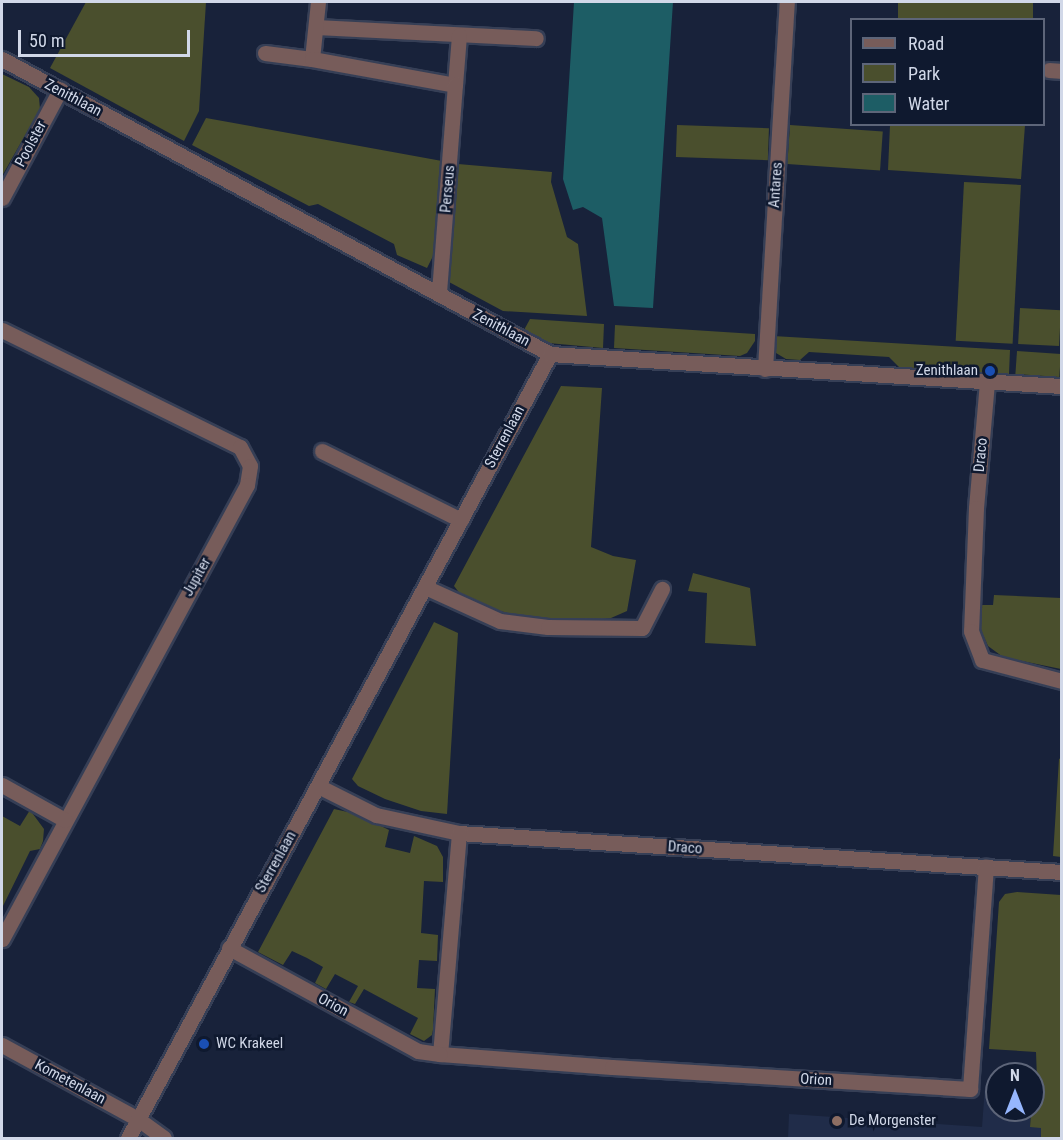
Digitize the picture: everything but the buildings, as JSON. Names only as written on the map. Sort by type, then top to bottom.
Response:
[{"type":"street","points":[[312,59],[318,2]]},
{"type":"street","name":"Antares","points":[[765,369],[787,2]]},
{"type":"street","points":[[316,27],[536,38]]},
{"type":"street","name":"Perseus","points":[[439,292],[459,35]]},
{"type":"street","points":[[265,53],[312,59],[455,85]]},
{"type":"street","name":"Zenithlaan","points":[[2,59],[439,292],[475,315],[550,354],[1062,386]]},
{"type":"street","name":"Poolster","points":[[2,198],[60,90]]},
{"type":"street","name":"Jupiter","points":[[2,330],[240,447],[250,466],[247,485],[2,939]]},
{"type":"street","name":"Sterrenlaan","points":[[128,1138],[550,354]]},
{"type":"street","name":"Draco","points":[[987,382],[976,508],[971,631],[982,660],[1062,681]]},
{"type":"street","points":[[322,451],[460,520]]},
{"type":"street","points":[[425,587],[501,621],[559,627],[642,628],[662,589]]},
{"type":"street","points":[[2,785],[65,820]]},
{"type":"street","name":"Draco","points":[[318,786],[376,815],[459,833],[1062,872]]},
{"type":"street","points":[[440,1054],[459,833]]},
{"type":"street","name":"Orion","points":[[229,948],[418,1051],[970,1089],[986,867]]},
{"type":"street","name":"Kometenlaan","points":[[2,1045],[138,1119],[164,1138]]},
{"type":"shaded area","name":"De Morgenster","points":[[985,1087],[985,1122],[1030,1122],[1030,1126],[1041,1127],[1041,1138],[788,1138],[789,1114],[982,1127]]},
{"type":"green space","points":[[86,2],[206,2],[199,111],[184,141],[50,68]]},
{"type":"green space","points":[[898,2],[1033,2],[1033,18],[898,18]]},
{"type":"green space","points":[[2,74],[29,87],[39,98],[40,109],[2,176]]},
{"type":"green space","points":[[206,118],[442,161],[434,254],[427,268],[397,255],[394,244],[318,204],[309,206],[192,145]]},
{"type":"green space","points":[[677,125],[769,128],[768,160],[676,157]]},
{"type":"green space","points":[[790,125],[883,131],[880,170],[787,164]]},
{"type":"green space","points":[[890,126],[1025,126],[1021,179],[888,170]]},
{"type":"green space","points":[[458,164],[552,172],[551,182],[567,237],[578,244],[587,316],[503,311],[449,282]]},
{"type":"green space","points":[[964,182],[1021,185],[1013,344],[956,341]]},
{"type":"green space","points":[[1020,308],[1061,310],[1059,346],[1018,344]]},
{"type":"green space","points":[[530,319],[604,324],[603,348],[548,343],[524,330]]},
{"type":"green space","points":[[615,325],[755,334],[755,341],[747,353],[740,356],[614,348]]},
{"type":"green space","points":[[773,336],[1010,350],[1009,374],[899,367],[889,357],[809,352],[800,360],[786,359],[776,353]]},
{"type":"green space","points":[[1017,351],[1061,354],[1059,377],[1015,374]]},
{"type":"green space","points":[[561,386],[602,388],[591,547],[613,556],[636,560],[627,611],[611,618],[583,621],[545,620],[511,614],[476,604],[461,595],[454,586]]},
{"type":"green space","points":[[693,573],[750,588],[756,646],[705,643],[707,593],[688,591]]},
{"type":"green space","points":[[994,595],[1061,598],[1061,669],[1003,657],[988,646],[980,628],[980,605],[993,605]]},
{"type":"green space","points":[[434,622],[458,633],[447,814],[421,811],[385,799],[358,786],[352,779]]},
{"type":"green space","points":[[1061,758],[1061,857],[1053,856],[1059,759]]},
{"type":"green space","points":[[334,809],[357,814],[389,830],[385,847],[410,853],[414,836],[437,846],[443,857],[443,882],[424,881],[421,933],[438,935],[437,961],[419,960],[417,988],[435,989],[432,1035],[424,1041],[410,1034],[418,1018],[364,989],[355,1004],[349,1002],[358,986],[335,974],[326,989],[315,983],[323,967],[307,958],[292,951],[283,965],[258,952]]},
{"type":"green space","points":[[30,810],[44,829],[43,841],[40,849],[30,851],[2,908],[2,816],[20,826]]},
{"type":"green space","points":[[1017,892],[1061,895],[1061,1138],[1041,1138],[1041,1128],[1030,1127],[1030,1122],[1045,1122],[1045,1062],[1036,1062],[1036,1052],[989,1049],[999,902],[1005,894]]},
{"type":"water","points":[[574,2],[673,2],[653,308],[614,306],[602,218],[583,207],[573,210],[563,179]]},
{"type":"place","name":"Zenithlaan","points":[[990,371]]},
{"type":"place","name":"WC Krakeel","points":[[204,1044]]},
{"type":"place","name":"De Morgenster","points":[[837,1121]]}]
